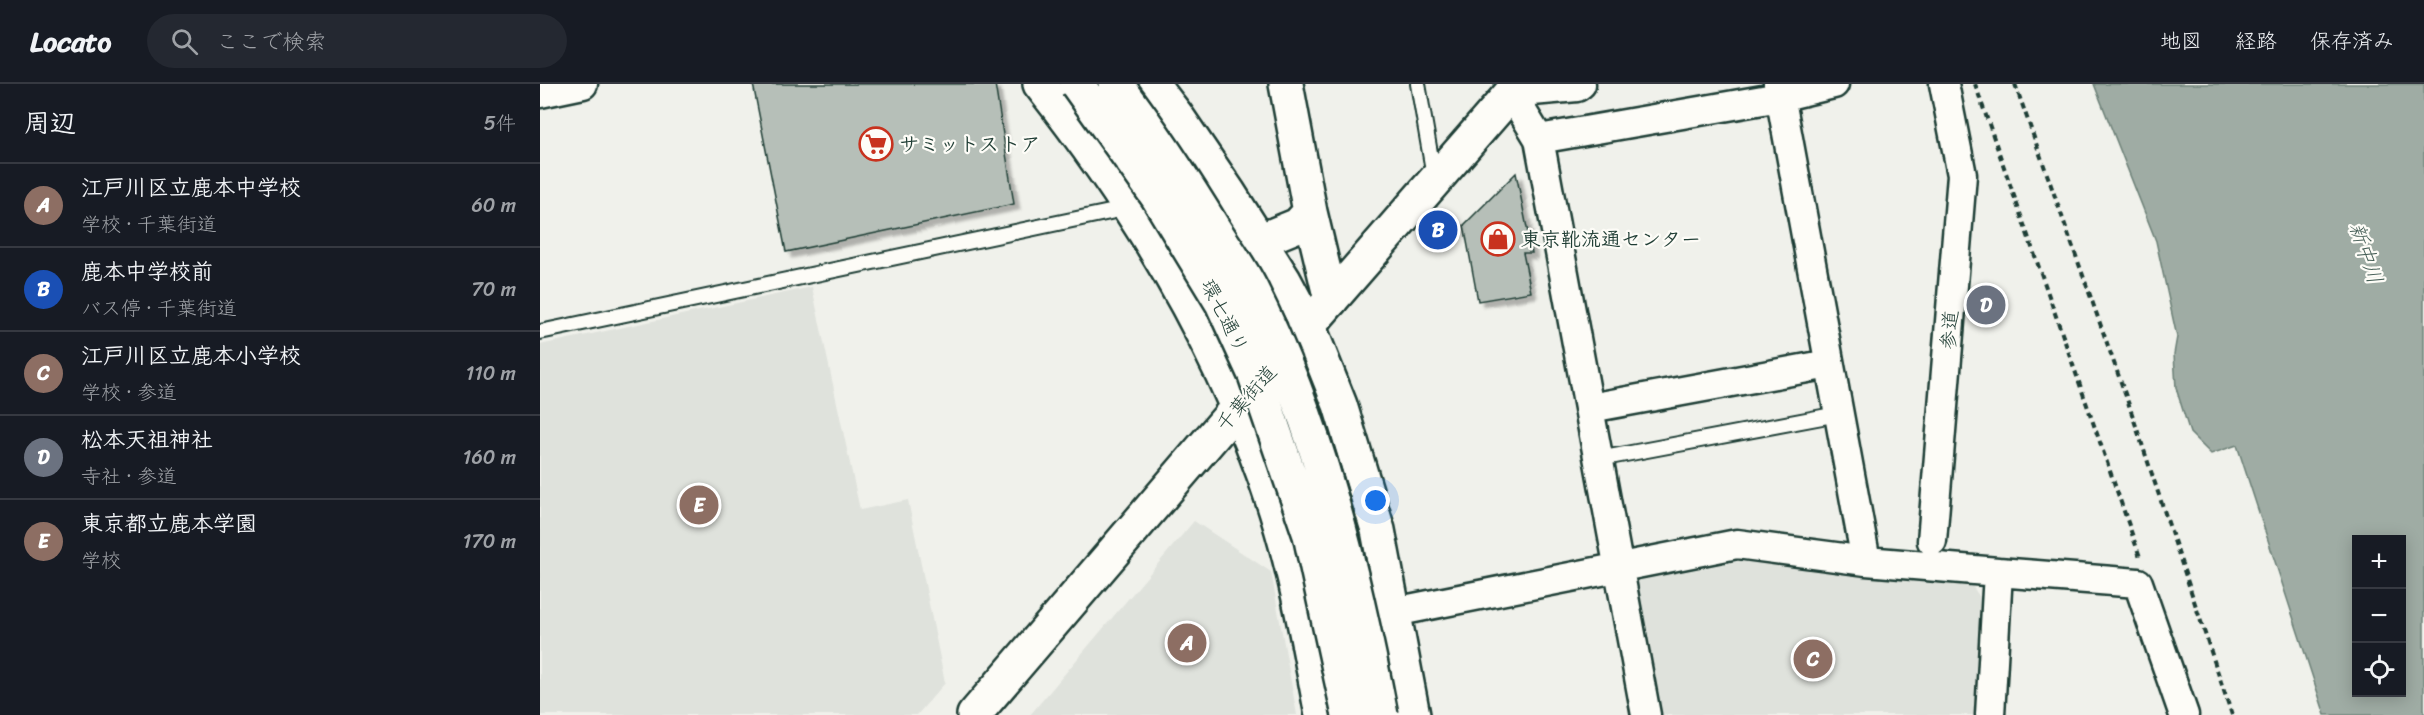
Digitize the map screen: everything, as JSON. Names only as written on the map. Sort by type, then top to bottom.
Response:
[{"type":"main road","points":[[1040,84],[1132,208],[1189,307],[1236,409],[1276,512],[1308,643],[1322,715]]},
{"type":"main road","name":"環七通り","points":[[1077,84],[1157,196],[1222,303],[1255,375],[1310,535],[1349,715]]},
{"type":"main road","name":"環七通り","points":[[1116,84],[1150,130],[1250,288],[1287,370],[1317,449],[1339,527],[1368,647],[1381,715]]},
{"type":"main road","points":[[1152,84],[1218,195],[1259,241],[1309,327],[1340,405],[1377,530],[1413,715]]},
{"type":"main road","points":[[1286,84],[1310,212],[1331,300]]},
{"type":"main road","name":"千葉街道","points":[[974,715],[1515,88]]},
{"type":"main road","points":[[1259,241],[1298,225],[1310,212]]},
{"type":"street","points":[[540,93],[583,84]]},
{"type":"street","points":[[1581,84],[1577,87],[1515,88],[1539,139],[1646,715]]},
{"type":"street","points":[[1539,139],[1779,90],[1834,84]]},
{"type":"street","name":"参道","points":[[1932,541],[1962,175],[1944,84]]},
{"type":"street","points":[[1779,90],[1866,561]]},
{"type":"street","points":[[1590,408],[1829,364]]},
{"type":"street","points":[[1394,612],[1737,544],[1866,561],[2138,583],[2184,715]]},
{"type":"street","points":[[1990,715],[1998,572]]},
{"type":"lane","points":[[1418,84],[1435,180]]},
{"type":"lane","points":[[540,332],[1132,208],[1218,195]]},
{"type":"lane","points":[[1599,459],[1838,414]]},
{"type":"path","points":[[1975,84],[2144,570],[2138,583]]},
{"type":"path","points":[[2015,84],[2129,405],[2232,715]]},
{"type":"shaded area","points":[[812,287],[860,510],[908,500],[945,683],[917,715],[540,715],[540,345]]},
{"type":"shaded area","points":[[1194,521],[1271,572],[1297,715],[1030,715]]},
{"type":"shaded area","points":[[1746,560],[1970,583],[1984,603],[1977,715],[1656,715],[1634,581]]},
{"type":"water","name":"新中川","points":[[2094,84],[2424,84],[2424,715],[2325,715],[2237,445],[2211,454],[2190,433],[2176,388],[2174,354],[2177,337],[2156,241]]},
{"type":"building","points":[[753,84],[995,84],[1014,204],[786,252]]},
{"type":"building","name":"東京靴流通センター","points":[[1516,173],[1532,253],[1523,253],[1531,292],[1478,301],[1464,225]]},
{"type":"place","name":"サミットストア","points":[[876,144]]},
{"type":"place","name":"鹿本中学校前","points":[[1438,230]]},
{"type":"place","name":"東京靴流通センター","points":[[1498,239]]},
{"type":"place","name":"松本天祖神社","points":[[1986,305]]},
{"type":"place","name":"東京都立鹿本学園","points":[[699,505]]},
{"type":"place","name":"江戸川区立鹿本中学校","points":[[1187,643]]},
{"type":"place","name":"江戸川区立鹿本小学校","points":[[1813,659]]}]
